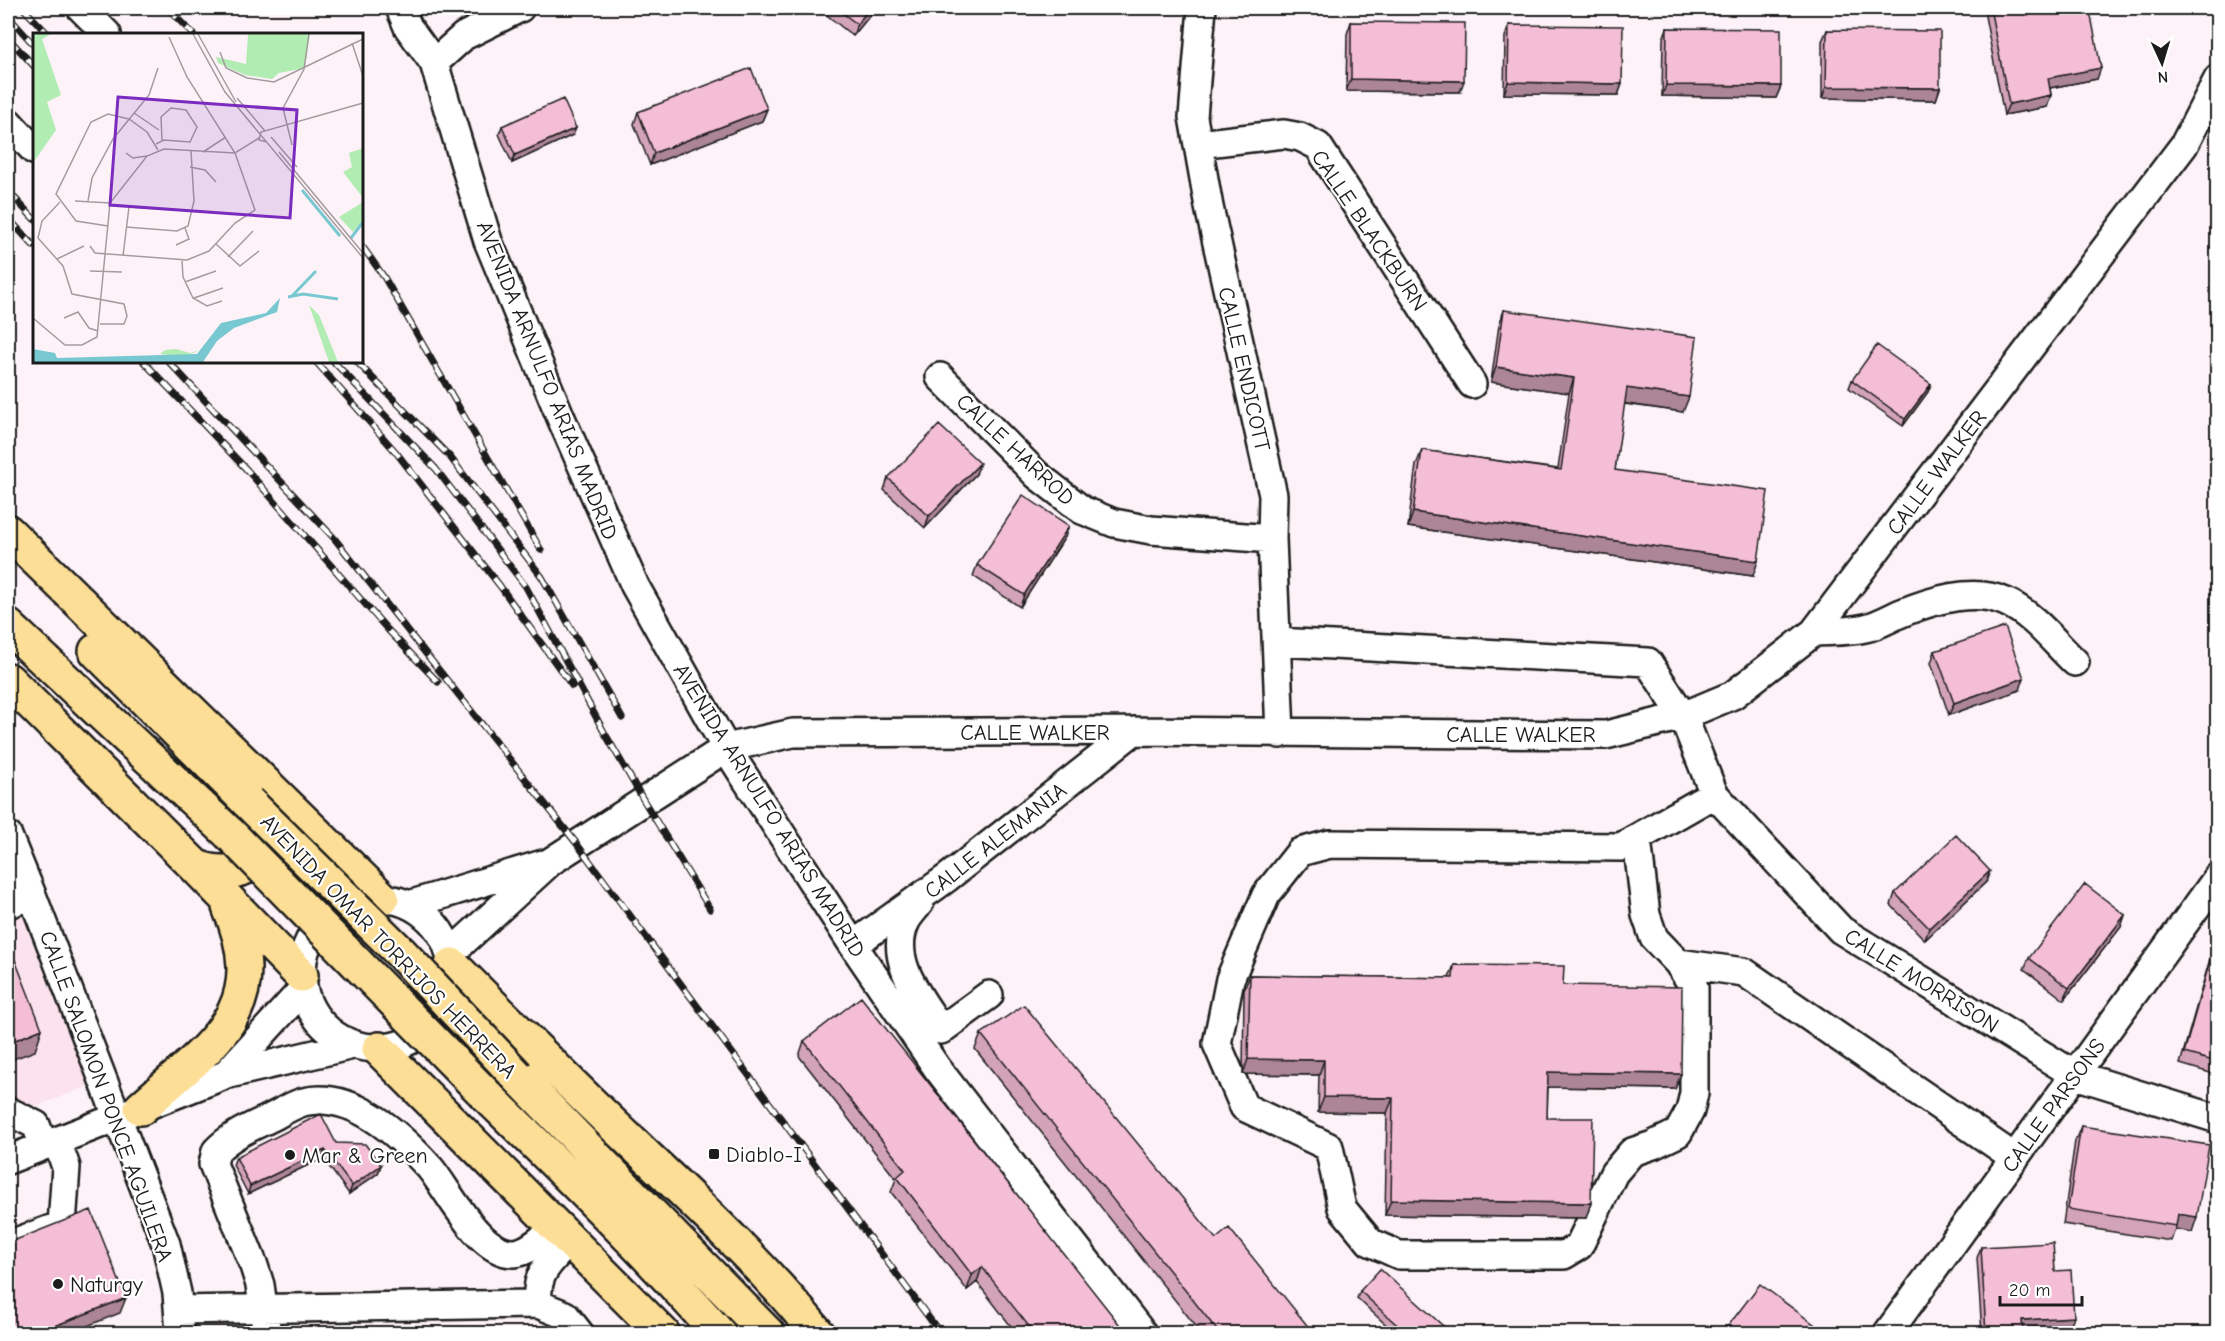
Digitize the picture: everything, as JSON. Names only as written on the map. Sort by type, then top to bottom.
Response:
[{"type":"main road","points":[[8,532],[258,795],[396,902]]},
{"type":"main road","name":"AVENIDA OMAR TORRIJOS HERRERA","points":[[8,562],[258,795],[400,953],[516,1077],[620,1180],[768,1334]]},
{"type":"main road","name":"AVENIDA OMAR TORRIJOS HERRERA","points":[[8,626],[230,834],[635,1244],[719,1334]]},
{"type":"main road","points":[[8,680],[195,866],[302,982]]},
{"type":"main road","points":[[195,866],[216,873],[237,872],[263,855],[270,847],[277,827],[276,806],[258,795]]},
{"type":"main road","points":[[129,1113],[221,1034],[238,1005],[244,973],[243,952],[238,929],[226,900]]},
{"type":"main road","points":[[452,959],[550,1065],[707,1215],[800,1311],[818,1334]]},
{"type":"main road","points":[[366,1047],[472,1143],[663,1334]]},
{"type":"main road","points":[[472,1143],[466,1133],[461,1111],[466,1089],[478,1071],[497,1058],[519,1054],[541,1059],[550,1065]]},
{"type":"street","points":[[81,8],[106,33]]},
{"type":"street","name":"AVENIDA ARNULFO ARIAS MADRID","points":[[400,8],[408,27],[434,63],[488,241],[634,586],[726,748],[853,945],[937,1068],[1143,1334]]},
{"type":"street","points":[[434,63],[464,36],[520,8]]},
{"type":"street","name":"CALLE ENDICOTT","points":[[1202,8],[1193,117],[1209,207],[1273,495],[1272,539],[1280,734]]},
{"type":"street","name":"CALLE WALKER","points":[[452,959],[550,862],[726,748],[793,734],[1134,731],[1606,735],[1683,716],[1732,694],[1814,632],[2184,145],[2217,79]]},
{"type":"street","points":[[8,122],[33,149]]},
{"type":"street","name":"CALLE BLACKBURN","points":[[1198,144],[1284,134],[1300,137],[1318,146],[1472,384]]},
{"type":"street","name":"CALLE HARROD","points":[[940,377],[1029,468],[1082,510],[1114,523],[1151,530],[1272,539]]},
{"type":"street","points":[[1814,632],[1865,628],[1938,601],[1974,596],[1988,597],[2005,601],[2023,612],[2076,662]]},
{"type":"street","name":"CALLE MORRISON","points":[[1277,642],[1648,662],[1683,716],[1714,794],[1841,930],[2075,1076],[2217,1119]]},
{"type":"street","name":"CALLE ALEMANIA","points":[[853,945],[929,891],[1134,731]]},
{"type":"street","points":[[1637,838],[1646,915],[1654,938],[1678,963],[1694,987],[1694,1092],[1690,1112],[1677,1133],[1632,1152],[1614,1173],[1579,1246],[1564,1255],[1399,1255],[1370,1242],[1342,1208],[1329,1147],[1244,1107],[1217,1044],[1230,980],[1266,895],[1299,852],[1330,844],[1621,847],[1714,794]]},
{"type":"street","name":"CALLE SALOMON PONCE AGUILERA","points":[[8,836],[129,1113],[166,1244],[177,1293],[179,1322]]},
{"type":"street","name":"CALLE WALKER","points":[[396,902],[550,862]]},
{"type":"street","name":"CALLE PARSONS","points":[[1887,1334],[2217,877]]},
{"type":"street","points":[[929,891],[906,921],[899,946],[906,973],[940,1030],[989,995]]},
{"type":"street","points":[[8,904],[32,895]]},
{"type":"street","points":[[8,1160],[225,1075],[366,1047],[404,1044],[426,1032],[442,1013],[451,990],[452,959],[443,937],[432,922],[396,902],[351,903],[340,908],[323,920],[306,947],[302,982],[309,1008],[323,1027],[342,1040],[366,1047]]},
{"type":"street","points":[[1678,963],[1744,972],[2015,1158]]},
{"type":"street","points":[[225,1075],[302,982]]},
{"type":"street","points":[[265,1322],[260,1285],[254,1266],[213,1164],[216,1150],[232,1137],[301,1102],[322,1100],[350,1105],[383,1124],[430,1168],[479,1235],[502,1250],[513,1253],[526,1250],[563,1234]]},
{"type":"street","points":[[8,1111],[36,1125],[66,1167],[62,1225],[8,1245]]},
{"type":"street","points":[[538,1304],[536,1286],[563,1234]]},
{"type":"street","points":[[179,1322],[265,1322],[538,1304],[565,1315],[580,1334]]},
{"type":"shaded area","points":[[8,806],[115,1076],[8,1117]]},
{"type":"building","points":[[836,8],[870,8],[857,24]]},
{"type":"building","points":[[1990,8],[2068,8],[2070,15],[2090,11],[2101,68],[2048,78],[2051,95],[2009,104]]},
{"type":"building","points":[[1351,22],[1465,23],[1464,81],[1351,79]]},
{"type":"building","points":[[1509,25],[1623,26],[1622,84],[1508,82]]},
{"type":"building","points":[[1667,28],[1781,29],[1781,86],[1666,85]]},
{"type":"building","points":[[1827,30],[1940,31],[1940,88],[1826,87]]},
{"type":"building","points":[[751,68],[767,109],[654,153],[638,112]]},
{"type":"building","points":[[563,99],[576,128],[515,155],[502,126]]},
{"type":"building","points":[[1504,310],[1697,337],[1689,397],[1627,388],[1615,470],[1768,491],[1758,561],[1413,512],[1422,450],[1561,470],[1574,378],[1496,367]]},
{"type":"building","points":[[1877,345],[1931,384],[1905,419],[1852,380]]},
{"type":"building","points":[[939,425],[980,463],[929,516],[888,478]]},
{"type":"building","points":[[1023,495],[1069,526],[1024,595],[977,565]]},
{"type":"building","points":[[2005,627],[2024,678],[1954,703],[1935,651]]},
{"type":"building","points":[[1956,835],[1990,871],[1929,928],[1895,893]]},
{"type":"building","points":[[2085,884],[2125,915],[2069,988],[2029,958]]},
{"type":"building","points":[[2217,936],[2217,1062],[2184,1053]]},
{"type":"building","points":[[8,942],[42,1029],[8,1043]]},
{"type":"building","points":[[1454,965],[1564,966],[1563,985],[1682,987],[1681,1074],[1548,1072],[1547,1118],[1593,1118],[1591,1203],[1391,1200],[1393,1098],[1324,1097],[1324,1060],[1248,1059],[1250,975],[1453,978]]},
{"type":"building","points":[[861,997],[1127,1334],[1035,1334],[982,1267],[972,1275],[897,1177],[905,1170],[804,1041]]},
{"type":"building","points":[[1024,1005],[1216,1239],[1229,1228],[1314,1334],[1220,1334],[981,1034]]},
{"type":"building","points":[[321,1114],[336,1143],[365,1144],[381,1165],[352,1186],[325,1150],[250,1186],[236,1157]]},
{"type":"building","points":[[2081,1126],[2209,1145],[2197,1217],[2178,1214],[2176,1226],[2068,1209]]},
{"type":"building","name":"Naturgy","points":[[91,1210],[126,1298],[34,1334],[8,1334],[8,1243]]},
{"type":"building","points":[[2053,1243],[2055,1271],[2071,1270],[2074,1317],[2022,1320],[2023,1334],[1986,1334],[1981,1247]]},
{"type":"building","points":[[1380,1269],[1452,1334],[1407,1334],[1360,1291]]},
{"type":"building","points":[[1760,1284],[1815,1325],[1809,1334],[1722,1334]]},
{"type":"railway","points":[[23,8],[47,33]]},
{"type":"railway","points":[[167,8],[192,33]]},
{"type":"railway","points":[[8,16],[33,44]]},
{"type":"railway","points":[[8,38],[33,65]]},
{"type":"railway","points":[[8,191],[33,218]]},
{"type":"railway","points":[[8,218],[33,245]]},
{"type":"railway","points":[[363,247],[384,277],[541,550]]},
{"type":"railway","points":[[145,363],[247,470],[387,629],[438,682]]},
{"type":"railway","points":[[170,363],[334,538],[577,844],[941,1334]]},
{"type":"railway","points":[[317,363],[395,451],[500,586],[572,686]]},
{"type":"railway","points":[[335,363],[436,469],[526,587],[603,730],[710,909]]},
{"type":"railway","points":[[358,363],[450,457],[542,577],[622,718]]},
{"type":"place","name":"Diablo-I","points":[[714,1154]]},
{"type":"place","name":"Mar & Green","points":[[290,1155]]},
{"type":"place","name":"Naturgy","points":[[58,1284]]}]
